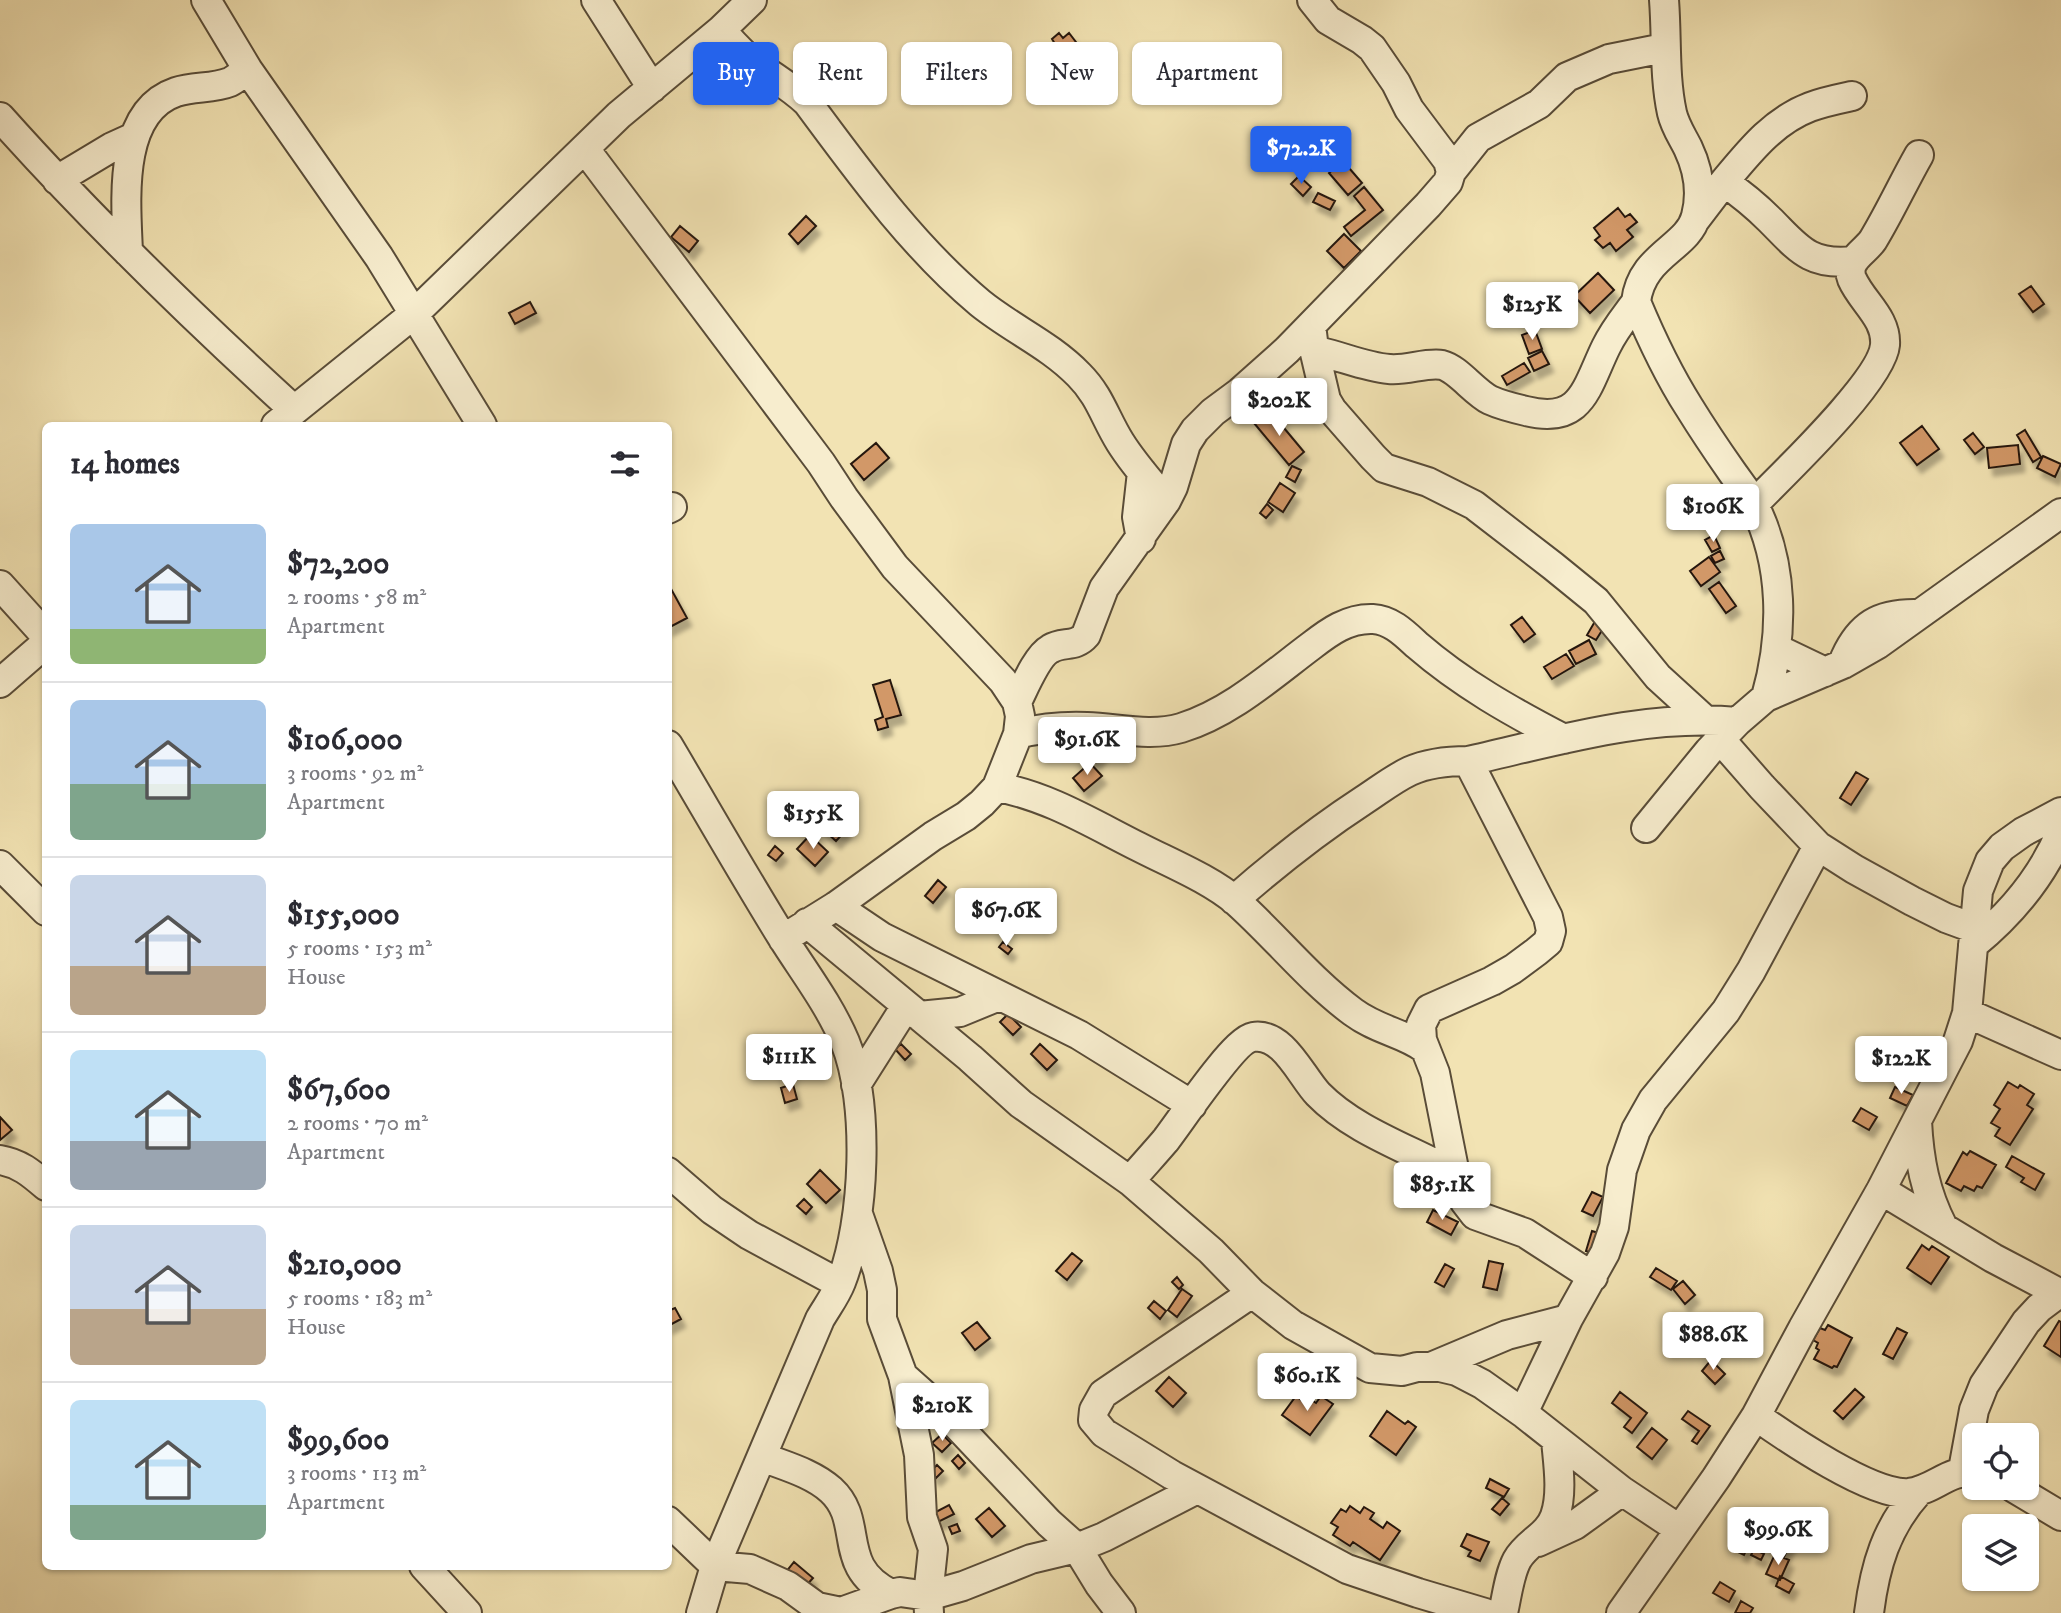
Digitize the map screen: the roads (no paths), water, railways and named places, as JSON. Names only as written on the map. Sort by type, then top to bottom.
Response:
[{"type":"street","points":[[206,0],[248,70],[380,257],[480,422]]},
{"type":"street","points":[[596,0],[652,89]]},
{"type":"street","points":[[0,117],[57,180],[223,345],[284,417],[415,313],[619,115],[721,30],[752,0]]},
{"type":"street","points":[[1312,0],[1328,20],[1372,48],[1409,109],[1448,160],[1451,172]]},
{"type":"street","points":[[1667,4],[1664,48],[1673,114],[1698,170],[1699,204],[1695,220]]},
{"type":"street","points":[[721,30],[754,63],[793,89],[807,102],[891,212],[950,276],[995,314],[1059,355],[1080,376],[1100,401],[1119,440],[1166,501]]},
{"type":"street","points":[[1017,702],[1046,650],[1057,645],[1071,645],[1086,635],[1104,588],[1166,501],[1186,443],[1195,430],[1213,412],[1312,337],[1428,205],[1478,138],[1539,104],[1567,77],[1609,60],[1664,48]]},
{"type":"street","points":[[128,252],[128,166],[134,136],[149,110],[161,99],[176,92],[229,82],[248,70]]},
{"type":"street","points":[[1766,697],[1777,649],[1779,610],[1776,571],[1754,504],[1670,376],[1636,302],[1637,292],[1652,264],[1688,232],[1751,150],[1782,121],[1812,106],[1852,96]]},
{"type":"street","points":[[57,180],[134,136]]},
{"type":"street","points":[[585,149],[821,463],[895,567],[1003,681],[1017,702],[1020,716],[1018,734],[997,787],[982,803],[836,906],[783,939]]},
{"type":"street","points":[[1754,504],[1865,386],[1879,366],[1885,345],[1883,326],[1852,279],[1850,269],[1870,245],[1919,155]]},
{"type":"street","points":[[1724,182],[1770,220],[1798,249],[1826,260],[1854,261]]},
{"type":"street","points":[[1312,337],[1386,369],[1416,368],[1433,364],[1444,366],[1487,399],[1539,414],[1560,414],[1576,404],[1588,387],[1617,326],[1636,302]]},
{"type":"street","points":[[1312,337],[1322,389],[1332,410],[1384,468],[1429,482],[1474,505],[1553,566],[1596,601],[1619,626],[1651,670],[1721,726],[1727,747],[1818,846],[1975,937]]},
{"type":"street","points":[[1141,538],[1137,517],[1142,472]]},
{"type":"street","points":[[1647,828],[1721,726],[1766,697],[1834,668],[1878,644],[2061,513]]},
{"type":"street","points":[[0,585],[42,632]]},
{"type":"street","points":[[1018,734],[1042,727],[1088,727],[1118,732],[1180,729],[1242,697],[1334,629],[1354,620],[1375,619],[1398,627],[1451,673],[1482,695],[1564,739]]},
{"type":"street","points":[[0,683],[42,646]]},
{"type":"street","points":[[1777,649],[1834,668]]},
{"type":"street","points":[[1234,900],[1302,844],[1408,772],[1446,761],[1468,761],[1657,721],[1721,726]]},
{"type":"street","points":[[672,752],[783,939],[822,998],[845,1044],[856,1085],[863,1156],[852,1249],[840,1284],[820,1319],[715,1566],[701,1613]]},
{"type":"street","points":[[1468,761],[1548,917],[1550,931],[1548,942],[1513,969],[1429,1009],[1421,1025],[1424,1048],[1435,1073],[1455,1174],[1465,1202],[1475,1215],[1532,1237],[1593,1277]]},
{"type":"street","points":[[997,787],[1028,794],[1079,816],[1182,869],[1234,900],[1325,990],[1374,1026],[1424,1048]]},
{"type":"street","points":[[1621,1613],[1756,1416],[1881,1190],[1958,1041],[1967,1013],[1978,891],[1990,862],[2002,847],[2023,832],[2061,812]]},
{"type":"street","points":[[1975,937],[1997,926],[2020,900],[2042,870],[2061,832]]},
{"type":"street","points":[[1523,1413],[1568,1319],[1593,1277],[1614,1227],[1622,1170],[1636,1130],[1653,1100],[1726,1011],[1764,948],[1818,846]]},
{"type":"street","points":[[0,865],[42,907]]},
{"type":"street","points":[[836,906],[882,937],[1079,1035],[1192,1105]]},
{"type":"street","points":[[807,923],[1021,1104],[1130,1181],[1211,1251],[1252,1293],[1293,1325],[1370,1368],[1402,1371],[1431,1367],[1507,1335],[1568,1319]]},
{"type":"street","points":[[912,1011],[960,1012],[999,996]]},
{"type":"street","points":[[856,1085],[912,1011]]},
{"type":"street","points":[[1967,1013],[2061,1055]]},
{"type":"street","points":[[1130,1181],[1240,1045],[1247,1039],[1264,1037],[1286,1052],[1318,1094],[1349,1120],[1455,1174]]},
{"type":"street","points":[[1917,1119],[1918,1153],[1923,1182],[1942,1227]]},
{"type":"street","points":[[0,1160],[13,1162],[42,1183]]},
{"type":"street","points":[[672,1175],[712,1210],[760,1241],[840,1284]]},
{"type":"street","points":[[1881,1190],[2024,1276],[2060,1293],[2039,1308],[2026,1322],[1984,1385],[1974,1410],[1973,1423]]},
{"type":"street","points":[[857,1211],[872,1249],[882,1286],[882,1318],[903,1376],[919,1455],[922,1517],[933,1549],[929,1604]]},
{"type":"street","points":[[1252,1293],[1103,1394],[1094,1410],[1093,1420],[1104,1433],[1197,1489],[1346,1569],[1438,1606],[1485,1613]]},
{"type":"street","points":[[1431,1367],[1457,1371],[1482,1384],[1622,1491],[1679,1528]]},
{"type":"street","points":[[903,1376],[949,1417],[1049,1523],[1077,1548],[1121,1613]]},
{"type":"street","points":[[1756,1416],[1834,1466],[1884,1489],[1906,1493],[1926,1490],[1956,1472],[1962,1472]]},
{"type":"street","points":[[1503,1613],[1517,1560],[1549,1530],[1556,1515],[1556,1440]]},
{"type":"street","points":[[762,1457],[812,1477],[831,1491],[843,1506],[858,1565],[874,1586],[891,1594]]},
{"type":"street","points":[[929,1604],[963,1586],[1031,1559],[1077,1548],[1104,1537],[1197,1489]]},
{"type":"street","points":[[1535,1543],[1575,1525],[1622,1491]]},
{"type":"street","points":[[1869,1613],[1877,1566],[1901,1511],[1919,1491]]},
{"type":"street","points":[[2034,1500],[2061,1516]]},
{"type":"street","points":[[672,1525],[715,1566],[742,1567],[763,1573],[788,1586],[817,1607],[830,1611],[850,1610],[869,1600],[900,1592],[929,1604]]},
{"type":"street","points":[[428,1570],[465,1612]]}]
